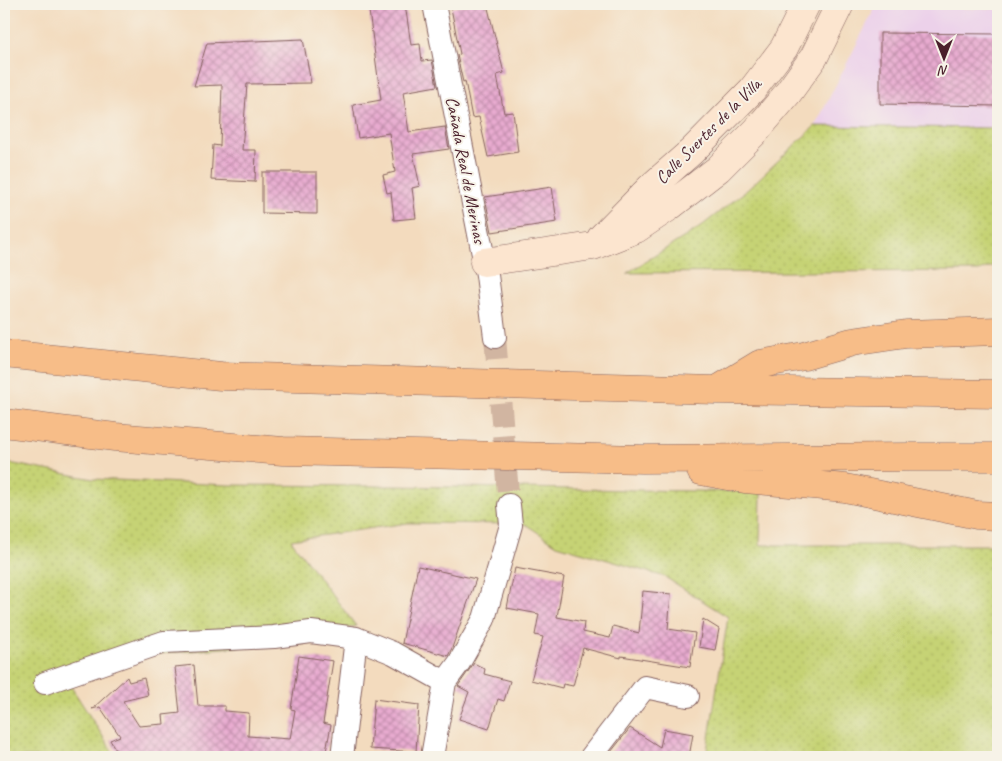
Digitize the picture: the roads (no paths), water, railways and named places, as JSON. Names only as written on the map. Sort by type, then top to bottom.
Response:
[{"type":"highway","points":[[716,390],[760,364],[804,356],[852,342],[906,334],[998,331]]},
{"type":"highway","points":[[4,354],[221,376],[716,390],[998,394]]},
{"type":"highway","points":[[4,423],[115,438],[283,451],[643,459],[998,458]]},
{"type":"highway","points":[[643,459],[745,479],[846,488],[977,515],[998,516]]},
{"type":"main road","name":"Calle Suertes de la Villa","points":[[593,246],[650,188],[692,151],[752,90],[784,48],[806,4]]},
{"type":"main road","name":"Calle Suertes de la Villa","points":[[484,262],[593,246],[636,229],[669,207],[718,170],[756,131],[788,93],[814,56],[840,4]]},
{"type":"street","name":"Cañada Real de Merinas","points":[[434,4],[484,262],[495,337]]},
{"type":"street","points":[[432,757],[445,682],[459,663],[484,619],[511,525],[510,505]]},
{"type":"street","points":[[45,683],[164,642],[274,637],[311,632],[356,638],[393,653],[445,682]]},
{"type":"street","points":[[342,757],[356,638]]},
{"type":"street","points":[[592,757],[645,687],[688,696]]},
{"type":"tunnel","points":[[495,337],[509,505]]}]
